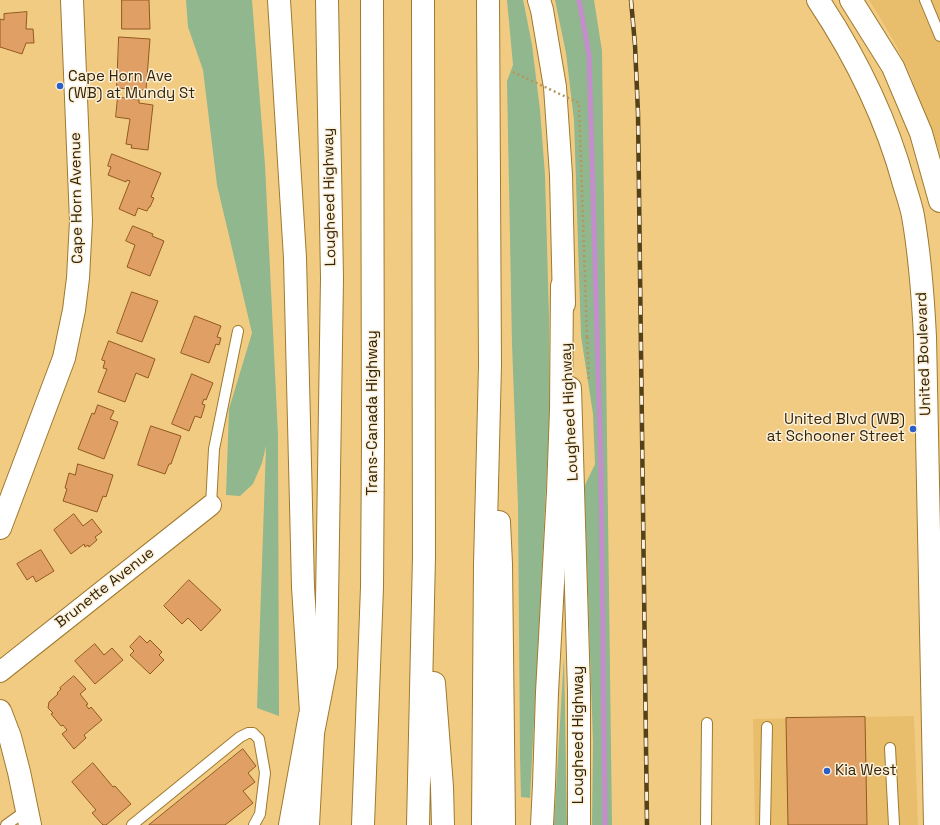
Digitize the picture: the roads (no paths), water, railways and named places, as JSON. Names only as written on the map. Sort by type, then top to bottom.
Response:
[{"type":"main road","name":"Cape Horn Avenue","points":[[0,528],[64,358],[73,317],[78,284],[81,221],[72,0]]},
{"type":"main road","points":[[279,0],[295,258],[303,587],[312,723],[290,825]]},
{"type":"main road","name":"Lougheed Highway","points":[[308,825],[312,723],[326,666],[332,278],[327,0]]},
{"type":"main road","name":"Trans-Canada Highway","points":[[363,825],[372,587],[372,0]]},
{"type":"main road","points":[[418,825],[424,556],[423,0]]},
{"type":"main road","points":[[483,825],[485,564],[490,365],[488,0]]},
{"type":"main road","name":"Lougheed Highway","points":[[539,0],[555,87],[561,174],[562,286],[572,409],[579,691],[579,825]]},
{"type":"main road","name":"United Boulevard","points":[[818,0],[838,30],[864,78],[883,118],[899,165],[913,215],[923,295],[932,337],[936,643],[935,825]]},
{"type":"main road","points":[[851,0],[893,67],[920,133],[939,190]]},
{"type":"main road","points":[[542,825],[561,410],[562,286]]},
{"type":"main road","points":[[490,365],[501,564],[504,825]]},
{"type":"main road","points":[[424,556],[442,787],[443,825]]},
{"type":"main road","points":[[0,711],[10,737],[28,818]]},
{"type":"street","name":"Brunette Avenue","points":[[0,672],[210,505]]},
{"type":"lane","points":[[926,0],[940,36]]},
{"type":"lane","points":[[210,505],[214,448],[238,330]]},
{"type":"lane","points":[[706,825],[707,723]]},
{"type":"lane","points":[[765,825],[767,727]]},
{"type":"lane","points":[[132,825],[240,737],[253,732],[259,739],[265,773],[260,814],[254,825]]},
{"type":"lane","points":[[890,748],[894,825]]},
{"type":"lane","points":[[6,825],[28,818]]},
{"type":"waterway","points":[[579,0],[589,55],[601,471],[605,825]]},
{"type":"railway","points":[[631,0],[635,45],[638,113],[647,825]]},
{"type":"place","name":"Cape Horn Ave (WB) at Mundy St","points":[[60,86]]},
{"type":"place","name":"United Blvd (WB) at Schooner Street","points":[[913,429]]},
{"type":"place","name":"Kia West","points":[[827,771]]}]
